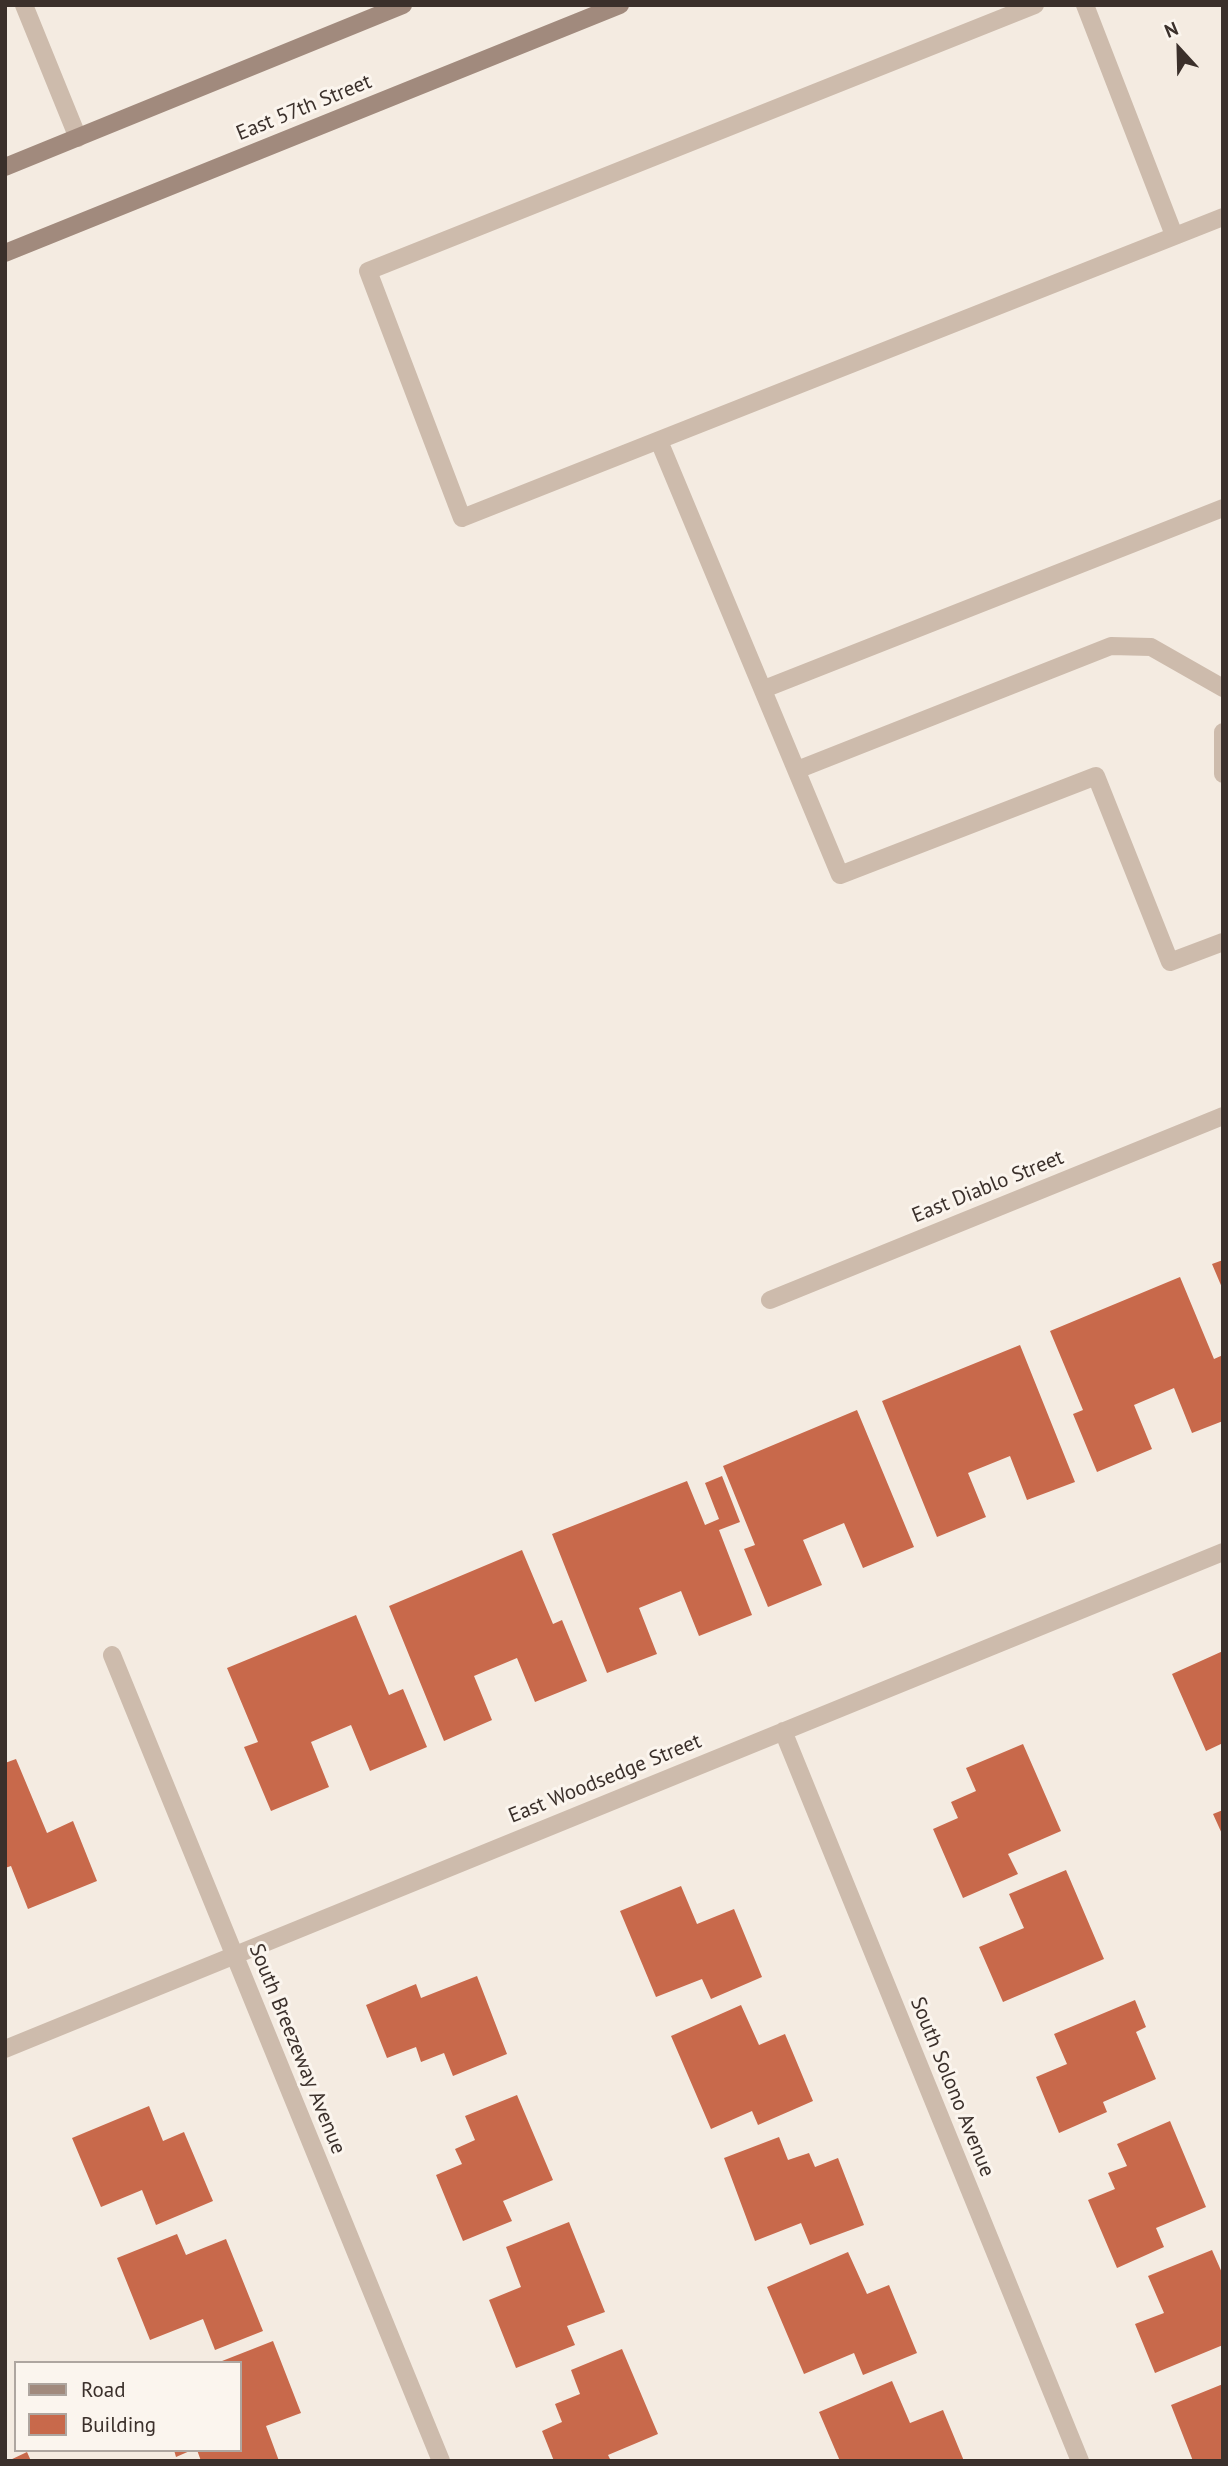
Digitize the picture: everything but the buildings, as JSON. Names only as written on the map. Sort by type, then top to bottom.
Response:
[{"type":"main road","points":[[5,167],[403,5]]},
{"type":"main road","name":"East 57th Street","points":[[5,253],[620,5]]},
{"type":"street","points":[[24,5],[78,138]]},
{"type":"street","points":[[1035,5],[368,271],[462,518],[1223,216]]},
{"type":"street","points":[[1084,5],[1174,235]]},
{"type":"street","points":[[659,441],[840,875],[1096,776],[1170,962],[1223,942]]},
{"type":"street","points":[[764,689],[1223,508]]},
{"type":"street","points":[[797,770],[1111,646],[1151,647],[1223,688]]},
{"type":"street","points":[[1223,732],[1223,774]]},
{"type":"street","name":"East Diablo Street","points":[[771,1300],[1223,1116]]},
{"type":"street","name":"East Woodsedge Street","points":[[5,2049],[1223,1552]]},
{"type":"street","name":"South Breezeway Avenue","points":[[112,1655],[441,2461]]},
{"type":"street","name":"South Solono Avenue","points":[[783,1731],[1080,2461]]}]
